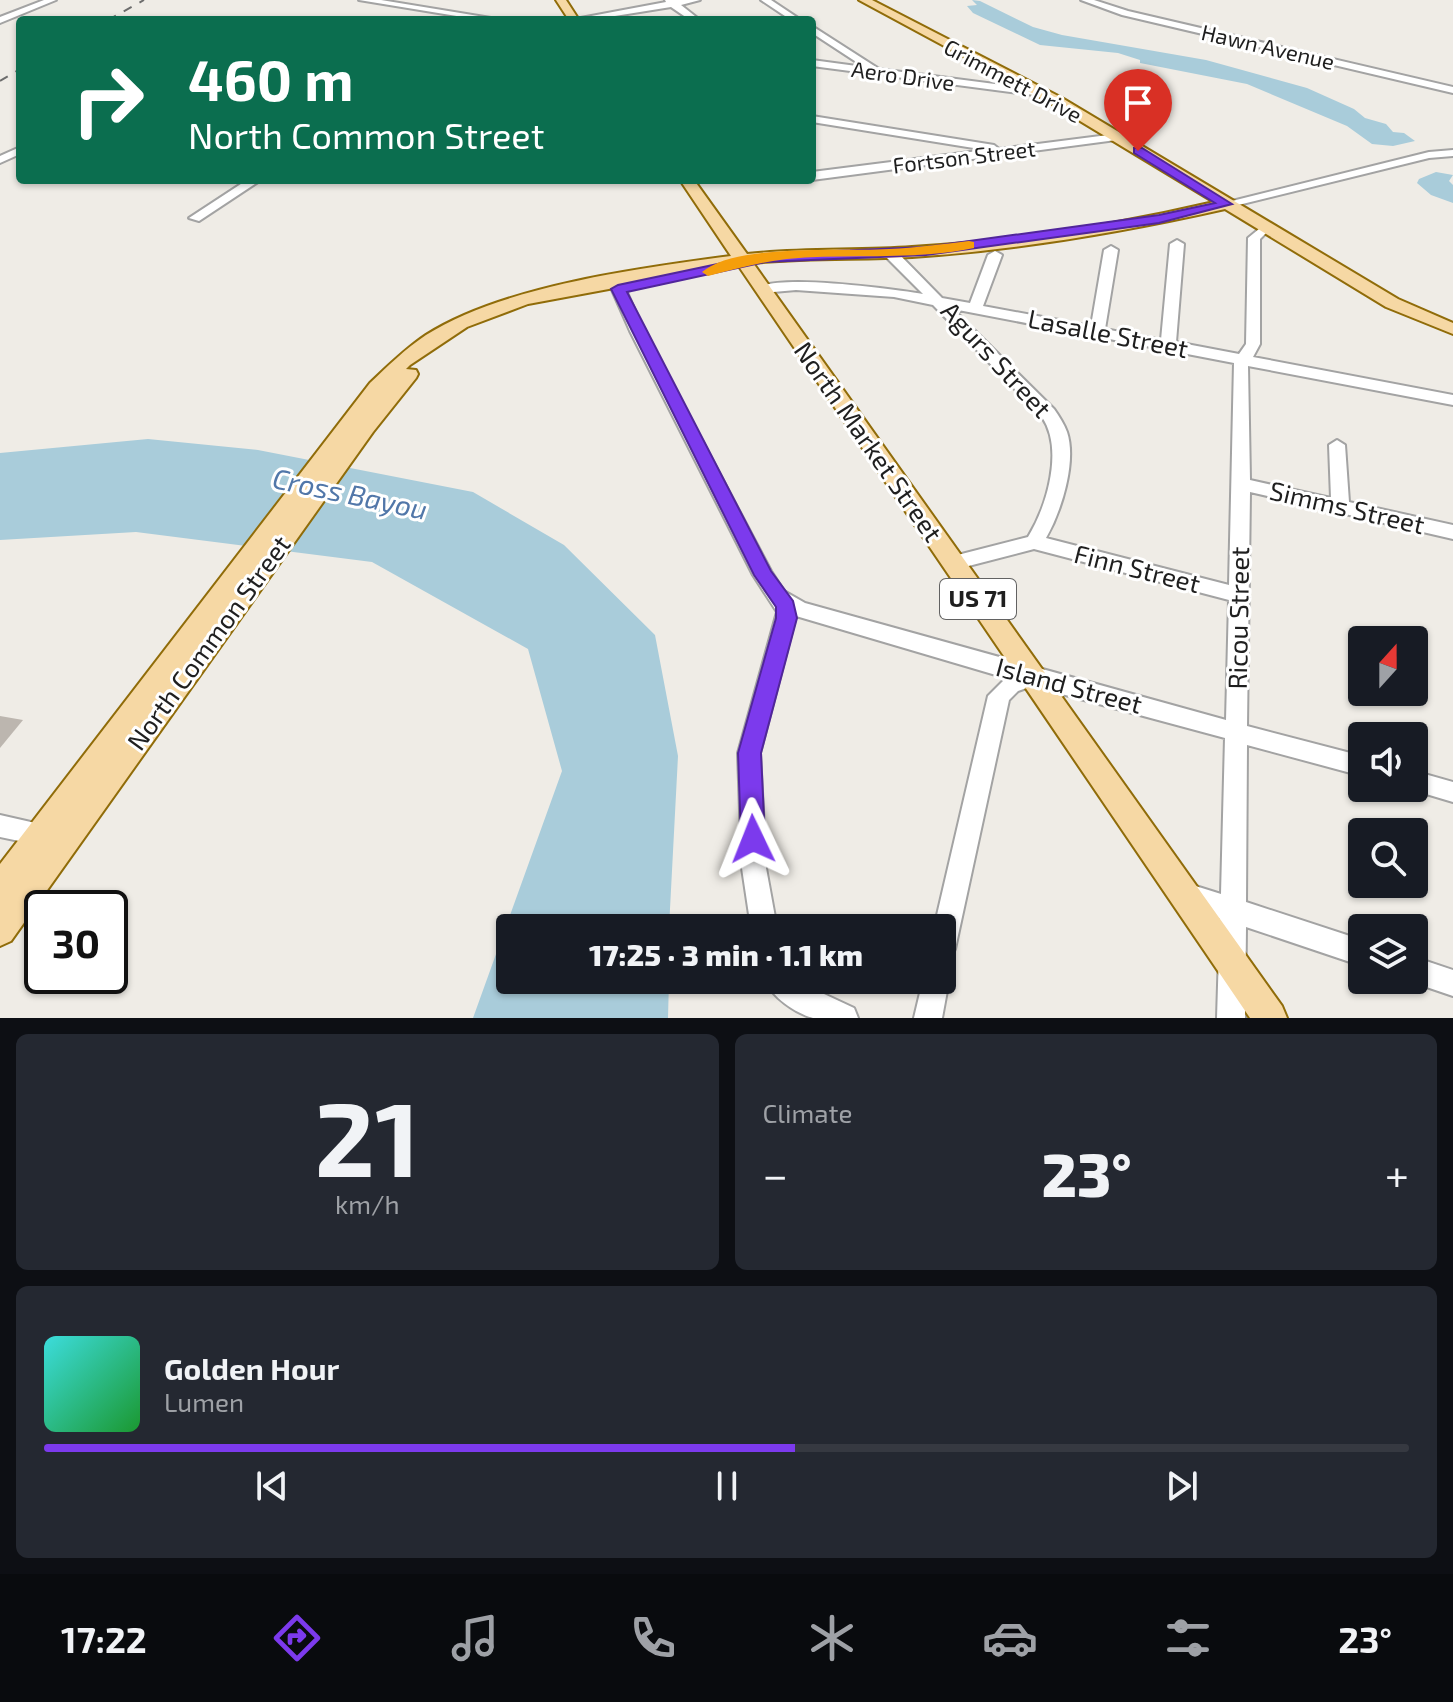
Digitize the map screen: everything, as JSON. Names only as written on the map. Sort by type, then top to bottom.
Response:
[{"type":"main road","name":"Grimmett Drive","points":[[864,0],[1041,93],[1392,303],[1453,329]]},
{"type":"main road","name":"North Market Street","points":[[690,184],[1270,1018]]},
{"type":"main road","name":"North Common Street","points":[[0,930],[53,837],[357,426],[416,367],[463,333],[517,311],[616,285],[717,270],[742,262],[807,254],[890,253],[1115,226],[1226,204]]},
{"type":"main road","name":"North Common Street","points":[[0,889],[53,837]]},
{"type":"street","points":[[0,20],[52,0]]},
{"type":"street","points":[[363,0],[472,16]]},
{"type":"street","points":[[432,10],[449,0]]},
{"type":"street","points":[[596,16],[696,0]]},
{"type":"street","points":[[765,0],[791,16]]},
{"type":"street","name":"Hawn Avenue","points":[[1085,0],[1140,16],[1453,90]]},
{"type":"street","points":[[671,2],[690,16]]},
{"type":"street","points":[[816,32],[871,66],[873,72]]},
{"type":"street","name":"Aero Drive","points":[[816,64],[1041,93]]},
{"type":"street","points":[[816,120],[1013,150]]},
{"type":"street","name":"Fortson Street","points":[[816,175],[1116,137]]},
{"type":"street","name":"North Common Street","points":[[1226,204],[1429,155],[1453,153]]},
{"type":"street","points":[[195,218],[249,184]]},
{"type":"street","name":"Ricou Street","points":[[1231,1018],[1240,595],[1240,366],[1253,344],[1254,238],[1265,228]]},
{"type":"street","points":[[1168,345],[1177,244]]},
{"type":"street","points":[[1097,331],[1111,250]]},
{"type":"street","name":"Agurs Street","points":[[890,253],[940,301],[1057,427],[1060,451],[1048,516],[1034,542]]},
{"type":"street","points":[[975,308],[995,255]]},
{"type":"street","points":[[616,285],[763,575],[786,606],[787,618],[749,753],[754,868],[762,914]]},
{"type":"street","name":"Lasalle Street","points":[[762,289],[782,286],[863,289],[940,301],[1453,400]]},
{"type":"street","points":[[1337,445],[1340,506]]},
{"type":"street","name":"Simms Street","points":[[1241,484],[1453,532]]},
{"type":"street","points":[[953,563],[1034,542]]},
{"type":"street","name":"Finn Street","points":[[1034,542],[1240,595]]},
{"type":"street","name":"Island Street","points":[[780,597],[799,609],[1032,677],[1348,762]]},
{"type":"street","points":[[950,914],[999,696],[1010,685],[1032,677]]},
{"type":"street","points":[[1428,785],[1453,792]]},
{"type":"street","points":[[0,826],[53,837]]},
{"type":"street","points":[[1184,894],[1348,948]]},
{"type":"street","points":[[1428,975],[1453,983]]},
{"type":"street","points":[[795,994],[844,1018]]},
{"type":"street","points":[[928,1018],[933,994]]},
{"type":"water","points":[[972,0],[1033,27],[1062,35],[1206,60],[1307,88],[1354,109],[1365,118],[1386,124],[1393,132],[1404,133],[1415,141],[1393,146],[1372,144],[1347,126],[1247,84],[1140,63],[1140,60],[1118,53],[1040,45],[973,13],[967,6],[977,5]]},
{"type":"water","points":[[1436,172],[1453,175],[1449,181],[1453,185],[1453,203],[1431,195],[1417,183],[1419,179]]},
{"type":"water","name":"Cross Bayou","points":[[148,439],[258,450],[473,492],[564,545],[655,635],[678,756],[670,914],[510,914],[562,771],[528,649],[372,562],[136,532],[0,540],[0,453]]},
{"type":"water","points":[[496,954],[496,994],[669,994],[668,1018],[473,1018]]},
{"type":"building","points":[[0,716],[23,720],[0,748]]},
{"type":"railway","points":[[115,16],[144,0]]},
{"type":"railway","points":[[0,81],[16,71]]},
{"type":"slow traffic","points":[[708,272],[742,262],[789,255],[890,253],[969,245]]},
{"type":"route","points":[[753,839],[749,753],[787,618],[786,606],[763,575],[618,289],[765,258],[926,251],[1115,226],[1226,204],[1138,151]]}]
